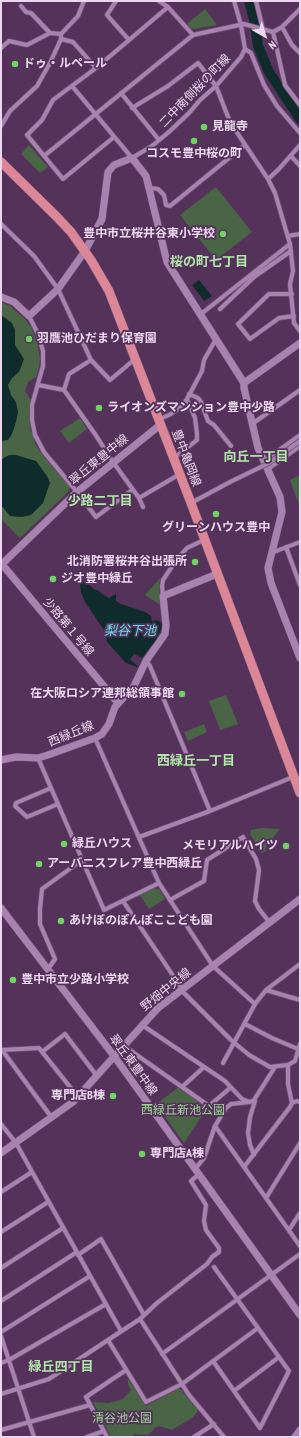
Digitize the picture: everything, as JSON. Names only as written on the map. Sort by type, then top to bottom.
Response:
[{"type":"main road","name":"豊中亀岡線","points":[[1,162],[57,216],[85,251],[108,290],[180,474],[300,793]]},
{"type":"street","points":[[1,126],[10,111],[38,86],[50,63],[61,34],[78,16],[84,1]]},
{"type":"street","points":[[116,1],[107,15],[129,40]]},
{"type":"street","points":[[159,1],[168,7],[192,35]]},
{"type":"street","name":"二中南側桜の町線","points":[[132,158],[159,140],[189,113],[200,100],[216,86],[241,57],[245,49],[243,25],[234,1]]},
{"type":"street","points":[[256,1],[262,29]]},
{"type":"street","points":[[21,6],[26,12],[31,13],[50,33]]},
{"type":"street","points":[[114,136],[63,179],[27,135],[42,120],[53,100],[96,68],[168,7]]},
{"type":"street","points":[[44,156],[192,35],[243,25],[273,32],[282,27],[300,8]]},
{"type":"street","points":[[282,27],[292,45],[300,53]]},
{"type":"street","points":[[273,32],[285,85],[300,105]]},
{"type":"street","points":[[1,48],[9,41],[27,44],[50,33],[61,34]]},
{"type":"street","points":[[60,39],[73,42],[96,68]]},
{"type":"street","points":[[245,49],[251,53],[264,85],[277,106],[300,133]]},
{"type":"street","points":[[132,108],[168,86],[198,63],[216,86],[230,122],[268,178],[275,193],[290,244],[294,271],[290,284],[294,323],[300,331]]},
{"type":"street","points":[[72,86],[146,176],[167,262],[244,383],[258,448],[280,497],[282,512],[268,568],[271,583],[300,658]]},
{"type":"street","points":[[121,93],[159,140]]},
{"type":"street","points":[[150,188],[158,189],[164,195],[166,205],[170,206],[245,145]]},
{"type":"street","points":[[268,178],[278,170],[300,146]]},
{"type":"street","points":[[291,156],[300,166]]},
{"type":"street","points":[[29,316],[58,288],[85,251],[102,219],[108,172],[114,165],[132,158]]},
{"type":"street","points":[[1,224],[34,256],[58,288],[91,360],[110,380],[136,359]]},
{"type":"street","points":[[288,236],[300,234]]},
{"type":"street","points":[[201,314],[290,244]]},
{"type":"street","points":[[220,309],[254,277],[291,252]]},
{"type":"street","points":[[292,294],[269,294],[238,324],[250,339],[278,318],[294,316]]},
{"type":"street","points":[[1,297],[14,302],[29,316],[38,334],[43,351],[43,366],[32,405],[32,420],[35,435],[44,452],[96,517],[132,490]]},
{"type":"street","points":[[159,422],[182,406],[187,399],[202,371],[204,360],[216,339]]},
{"type":"street","points":[[244,383],[300,343]]},
{"type":"street","points":[[64,390],[69,374],[91,360]]},
{"type":"street","points":[[38,385],[64,390],[139,498],[143,507]]},
{"type":"street","points":[[252,424],[300,390]]},
{"type":"street","points":[[190,394],[198,398],[208,421],[214,424],[231,446]]},
{"type":"street","points":[[173,458],[197,440],[195,418],[187,399]]},
{"type":"street","name":"翠丘東豊中線","points":[[1,564],[77,492],[159,422]]},
{"type":"street","points":[[264,461],[300,435]]},
{"type":"street","points":[[191,504],[230,482],[269,463],[300,440]]},
{"type":"street","points":[[268,469],[300,446]]},
{"type":"street","points":[[139,498],[180,474]]},
{"type":"street","points":[[205,540],[188,548],[176,559],[163,580],[163,596],[217,574]]},
{"type":"street","points":[[271,553],[300,542]]},
{"type":"street","points":[[286,547],[300,585]]},
{"type":"street","name":"少路第１号線","points":[[1,564],[118,703]]},
{"type":"street","name":"西緑丘線","points":[[1,760],[16,757],[38,758],[48,755],[95,738],[107,728],[113,710],[134,686],[146,662],[166,631],[163,596]]},
{"type":"street","points":[[146,662],[150,666],[210,811]]},
{"type":"street","points":[[95,738],[159,883],[213,966],[255,1004]]},
{"type":"street","points":[[38,758],[104,910],[159,883]]},
{"type":"street","points":[[139,837],[210,811],[294,777]]},
{"type":"street","points":[[51,788],[16,803],[15,806],[27,817],[58,804]]},
{"type":"street","points":[[170,900],[204,881],[207,860],[243,837],[256,858],[259,870],[255,900],[259,909],[270,922]]},
{"type":"street","points":[[48,969],[55,959],[40,924],[42,890],[82,860]]},
{"type":"street","name":"野畑中央線","points":[[1,1153],[36,1127],[52,1118],[78,1097],[158,1008],[300,899]]},
{"type":"street","points":[[123,901],[184,993],[231,1040],[250,1055],[270,1067],[288,1065],[295,1061],[299,1046],[272,1038],[245,1024]]},
{"type":"street","name":"翠丘東豊中線","points":[[1,908],[114,1056],[300,1316]]},
{"type":"street","points":[[223,1063],[255,1004],[266,990],[300,964]]},
{"type":"street","points":[[266,990],[300,1000]]},
{"type":"street","points":[[142,1025],[225,1081],[242,1099],[255,1101],[250,1117],[248,1133],[250,1145],[254,1155]]},
{"type":"street","points":[[42,1052],[65,1034],[97,1076]]},
{"type":"street","points":[[124,1046],[208,1106],[230,1088]]},
{"type":"street","points":[[1,1050],[39,1048],[78,1097]]},
{"type":"street","points":[[1,1050],[52,1118]]},
{"type":"street","points":[[295,1061],[300,1064]]},
{"type":"street","points":[[244,1167],[292,1103],[288,1084],[288,1065]]},
{"type":"street","points":[[182,1087],[204,1067]]},
{"type":"street","points":[[1,1394],[48,1379],[108,1340],[140,1319],[157,1303],[207,1264],[212,1257],[219,1252],[219,1248],[206,1230],[204,1220],[206,1205],[191,1181],[204,1158],[215,1126],[226,1108],[231,1104],[252,1101],[275,1067]]},
{"type":"street","points":[[292,1103],[297,1101],[300,1102]]},
{"type":"street","points":[[1,1124],[16,1143],[121,1331]]},
{"type":"street","points":[[215,1126],[300,1246]]},
{"type":"street","points":[[266,1198],[300,1143]]},
{"type":"street","points":[[1,1192],[32,1172]]},
{"type":"street","points":[[1,1232],[48,1202]]},
{"type":"street","points":[[289,1230],[300,1213]]},
{"type":"street","points":[[1,1268],[63,1228]]},
{"type":"street","points":[[1,1301],[101,1239],[144,1315]]},
{"type":"street","points":[[162,1354],[300,1254]]},
{"type":"street","points":[[213,1362],[260,1428],[289,1371],[214,1267]]},
{"type":"street","points":[[1,1332],[90,1276]]},
{"type":"street","points":[[1,1363],[9,1360],[106,1304]]},
{"type":"street","points":[[140,1319],[189,1394],[224,1437]]},
{"type":"street","points":[[108,1340],[146,1402],[182,1384],[258,1328]]},
{"type":"street","points":[[1,1336],[34,1437]]},
{"type":"street","points":[[234,1391],[279,1357]]},
{"type":"street","points":[[106,1437],[86,1397],[126,1370]]},
{"type":"street","points":[[1,1430],[90,1405]]},
{"type":"street","points":[[194,1437],[214,1424]]},
{"type":"street","points":[[295,1437],[300,1430]]},
{"type":"street","points":[[87,1437],[104,1431]]},
{"type":"green space","points":[[205,9],[217,25],[194,29],[190,28],[188,23]]},
{"type":"green space","points":[[29,145],[48,167],[40,173],[21,154]]},
{"type":"green space","points":[[216,187],[252,232],[216,260],[180,215]]},
{"type":"green space","points":[[1,302],[10,306],[25,319],[31,327],[37,342],[40,359],[39,367],[36,377],[28,382],[25,391],[31,400],[29,412],[30,427],[39,450],[70,487],[68,492],[20,538],[1,519]]},
{"type":"green space","points":[[80,418],[87,429],[69,443],[60,431]]},
{"type":"green space","points":[[300,475],[300,508],[290,480]]},
{"type":"green space","points":[[161,577],[159,583],[160,605],[145,595]]},
{"type":"green space","points":[[226,695],[238,724],[220,730],[209,701]]},
{"type":"green space","points":[[204,724],[207,732],[188,741],[184,732]]},
{"type":"green space","points":[[262,828],[280,829],[266,846],[266,851],[262,853],[250,834],[251,830]]},
{"type":"green space","points":[[154,888],[159,889],[165,899],[149,909],[140,895]]},
{"type":"green space","name":"西緑丘新池公園","points":[[179,1087],[207,1108],[184,1143],[156,1104]]},
{"type":"green space","name":"清谷池公園","points":[[128,1379],[146,1406],[179,1388],[179,1390],[181,1389],[187,1398],[192,1401],[199,1410],[192,1418],[172,1430],[159,1426],[148,1435],[133,1434],[134,1437],[111,1437],[93,1402],[109,1403],[123,1399],[131,1390],[128,1385]]},
{"type":"water","points":[[199,280],[212,296],[204,301],[192,285]]},
{"type":"water","points":[[1,315],[12,323],[15,330],[15,345],[24,359],[19,372],[12,378],[8,385],[11,395],[16,402],[18,412],[16,422],[12,434],[8,440],[1,441]]},
{"type":"water","points":[[9,455],[16,455],[36,461],[47,476],[50,483],[43,503],[31,515],[22,517],[10,516],[1,505],[1,460]]},
{"type":"water","name":"梨谷下池","points":[[82,582],[88,584],[109,598],[116,594],[116,601],[145,612],[151,616],[152,621],[156,620],[161,622],[162,628],[155,641],[142,658],[134,654],[130,660],[138,666],[137,667],[126,663],[107,642],[106,640],[108,636],[85,602],[81,592],[80,585]]},
{"type":"waterway","points":[[249,1],[254,19],[258,46],[269,72],[300,119]]},
{"type":"place","name":"ドゥ・ルペール","points":[[15,64]]},
{"type":"place","name":"見龍寺","points":[[204,127]]},
{"type":"place","name":"コスモ豊中桜の町","points":[[194,141]]},
{"type":"place","name":"豊中市立桜井谷東小学校","points":[[223,234]]},
{"type":"place","name":"羽鷹池ひだまり保育園","points":[[29,339]]},
{"type":"place","name":"ライオンズマンション豊中少路","points":[[99,408]]},
{"type":"place","name":"グリーンハウス豊中","points":[[216,514]]},
{"type":"place","name":"北消防署桜井谷出張所","points":[[195,562]]},
{"type":"place","name":"ジオ豊中緑丘","points":[[53,579]]},
{"type":"place","name":"在大阪ロシア連邦総領事館","points":[[182,694]]},
{"type":"place","name":"緑丘ハウス","points":[[64,844]]},
{"type":"place","name":"メモリアルハイツ","points":[[286,846]]},
{"type":"place","name":"アーバニスフレア豊中西緑丘","points":[[39,864]]},
{"type":"place","name":"あけぼのぽんぽここども園","points":[[61,921]]},
{"type":"place","name":"豊中市立少路小学校","points":[[13,980]]},
{"type":"place","name":"専門店B棟","points":[[113,1096]]},
{"type":"place","name":"専門店A棟","points":[[142,1154]]},
{"type":"district","name":"桜の町七丁目","points":[[209,262]]},
{"type":"district","name":"向丘一丁目","points":[[256,457]]},
{"type":"district","name":"少路二丁目","points":[[100,501]]},
{"type":"district","name":"西緑丘一丁目","points":[[196,761]]},
{"type":"district","name":"緑丘四丁目","points":[[61,1367]]}]
